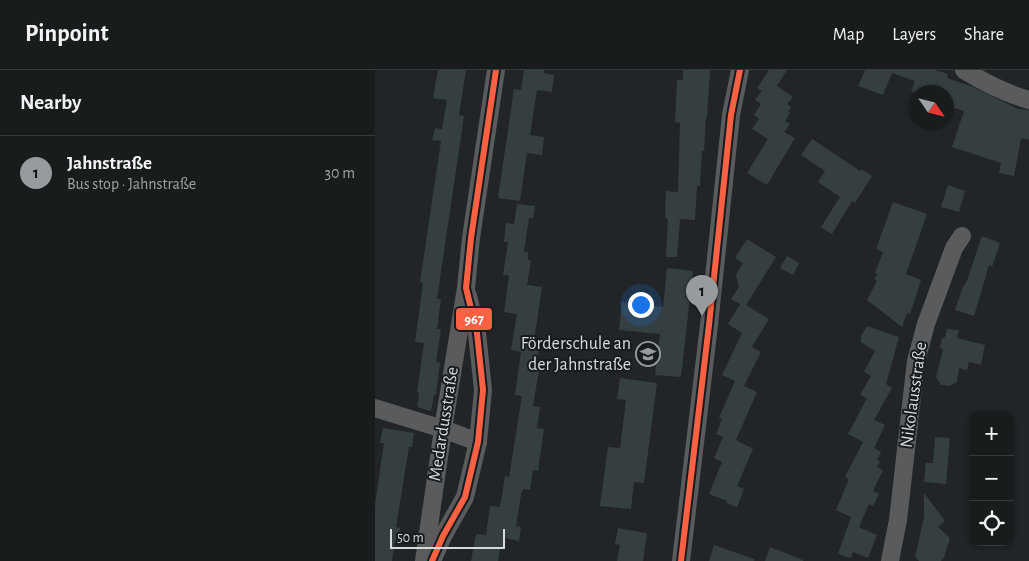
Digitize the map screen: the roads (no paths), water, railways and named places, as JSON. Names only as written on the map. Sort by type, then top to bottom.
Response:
[{"type":"street","name":"Medardusstraße","points":[[424,561],[466,288],[471,238],[496,70]]},
{"type":"street","points":[[681,561],[709,325],[731,115],[740,70]]},
{"type":"street","points":[[963,70],[1006,93],[1029,100]]},
{"type":"street","name":"Nikolausstraße","points":[[890,561],[898,520],[916,361],[925,324],[954,248],[962,236]]},
{"type":"street","name":"Medardusstraße","points":[[432,561],[443,536],[465,496],[478,442],[483,390],[477,333],[466,288]]},
{"type":"street","points":[[375,408],[478,442]]},
{"type":"place","name":"Jahnstraße","points":[[702,316]]},
{"type":"place","name":"Förderschule an der Jahnstraße","points":[[648,354]]}]
